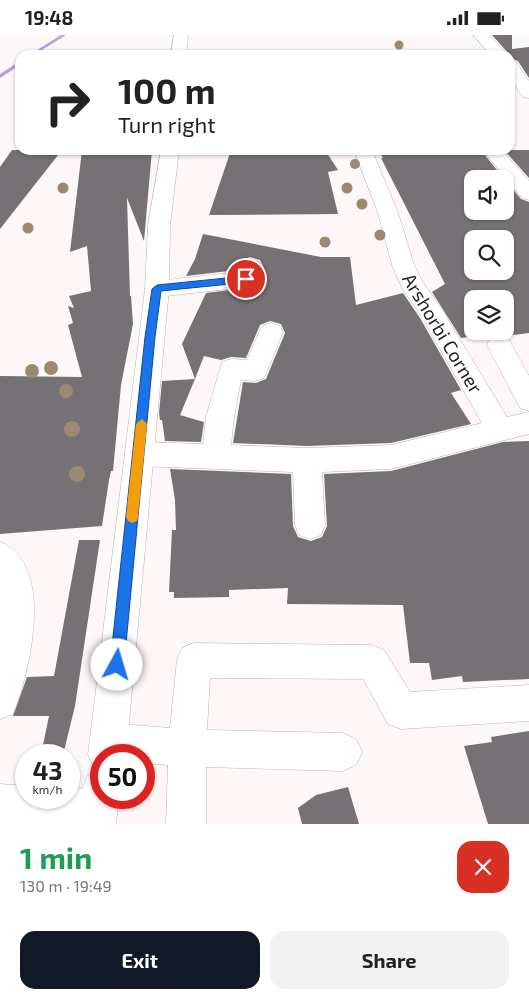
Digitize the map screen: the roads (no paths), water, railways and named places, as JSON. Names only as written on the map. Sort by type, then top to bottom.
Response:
[{"type":"street","points":[[179,50],[181,35]]},
{"type":"street","points":[[480,35],[495,50]]},
{"type":"street","points":[[515,72],[529,93]]},
{"type":"street","points":[[109,744],[157,289],[159,225],[169,155]]},
{"type":"street","name":"Arshorbi Corner","points":[[365,155],[388,213],[404,265],[414,288],[431,311],[500,429]]},
{"type":"street","points":[[496,155],[529,194]]},
{"type":"street","points":[[157,289],[246,279],[251,267]]},
{"type":"street","points":[[216,458],[220,417],[231,369],[255,371],[271,332]]},
{"type":"street","points":[[499,345],[529,400]]},
{"type":"street","points":[[139,454],[307,460],[392,457],[529,423]]},
{"type":"street","points":[[307,460],[310,525]]},
{"type":"street","points":[[0,557],[17,584],[18,605],[10,670],[0,701]]},
{"type":"street","points":[[186,824],[187,748],[194,660],[372,663],[400,711],[529,703]]},
{"type":"street","points":[[155,748],[343,752]]},
{"type":"street","points":[[0,804],[90,808]]},
{"type":"waterway","points":[[39,50],[64,35]]},
{"type":"waterway","points":[[0,76],[15,66]]}]
